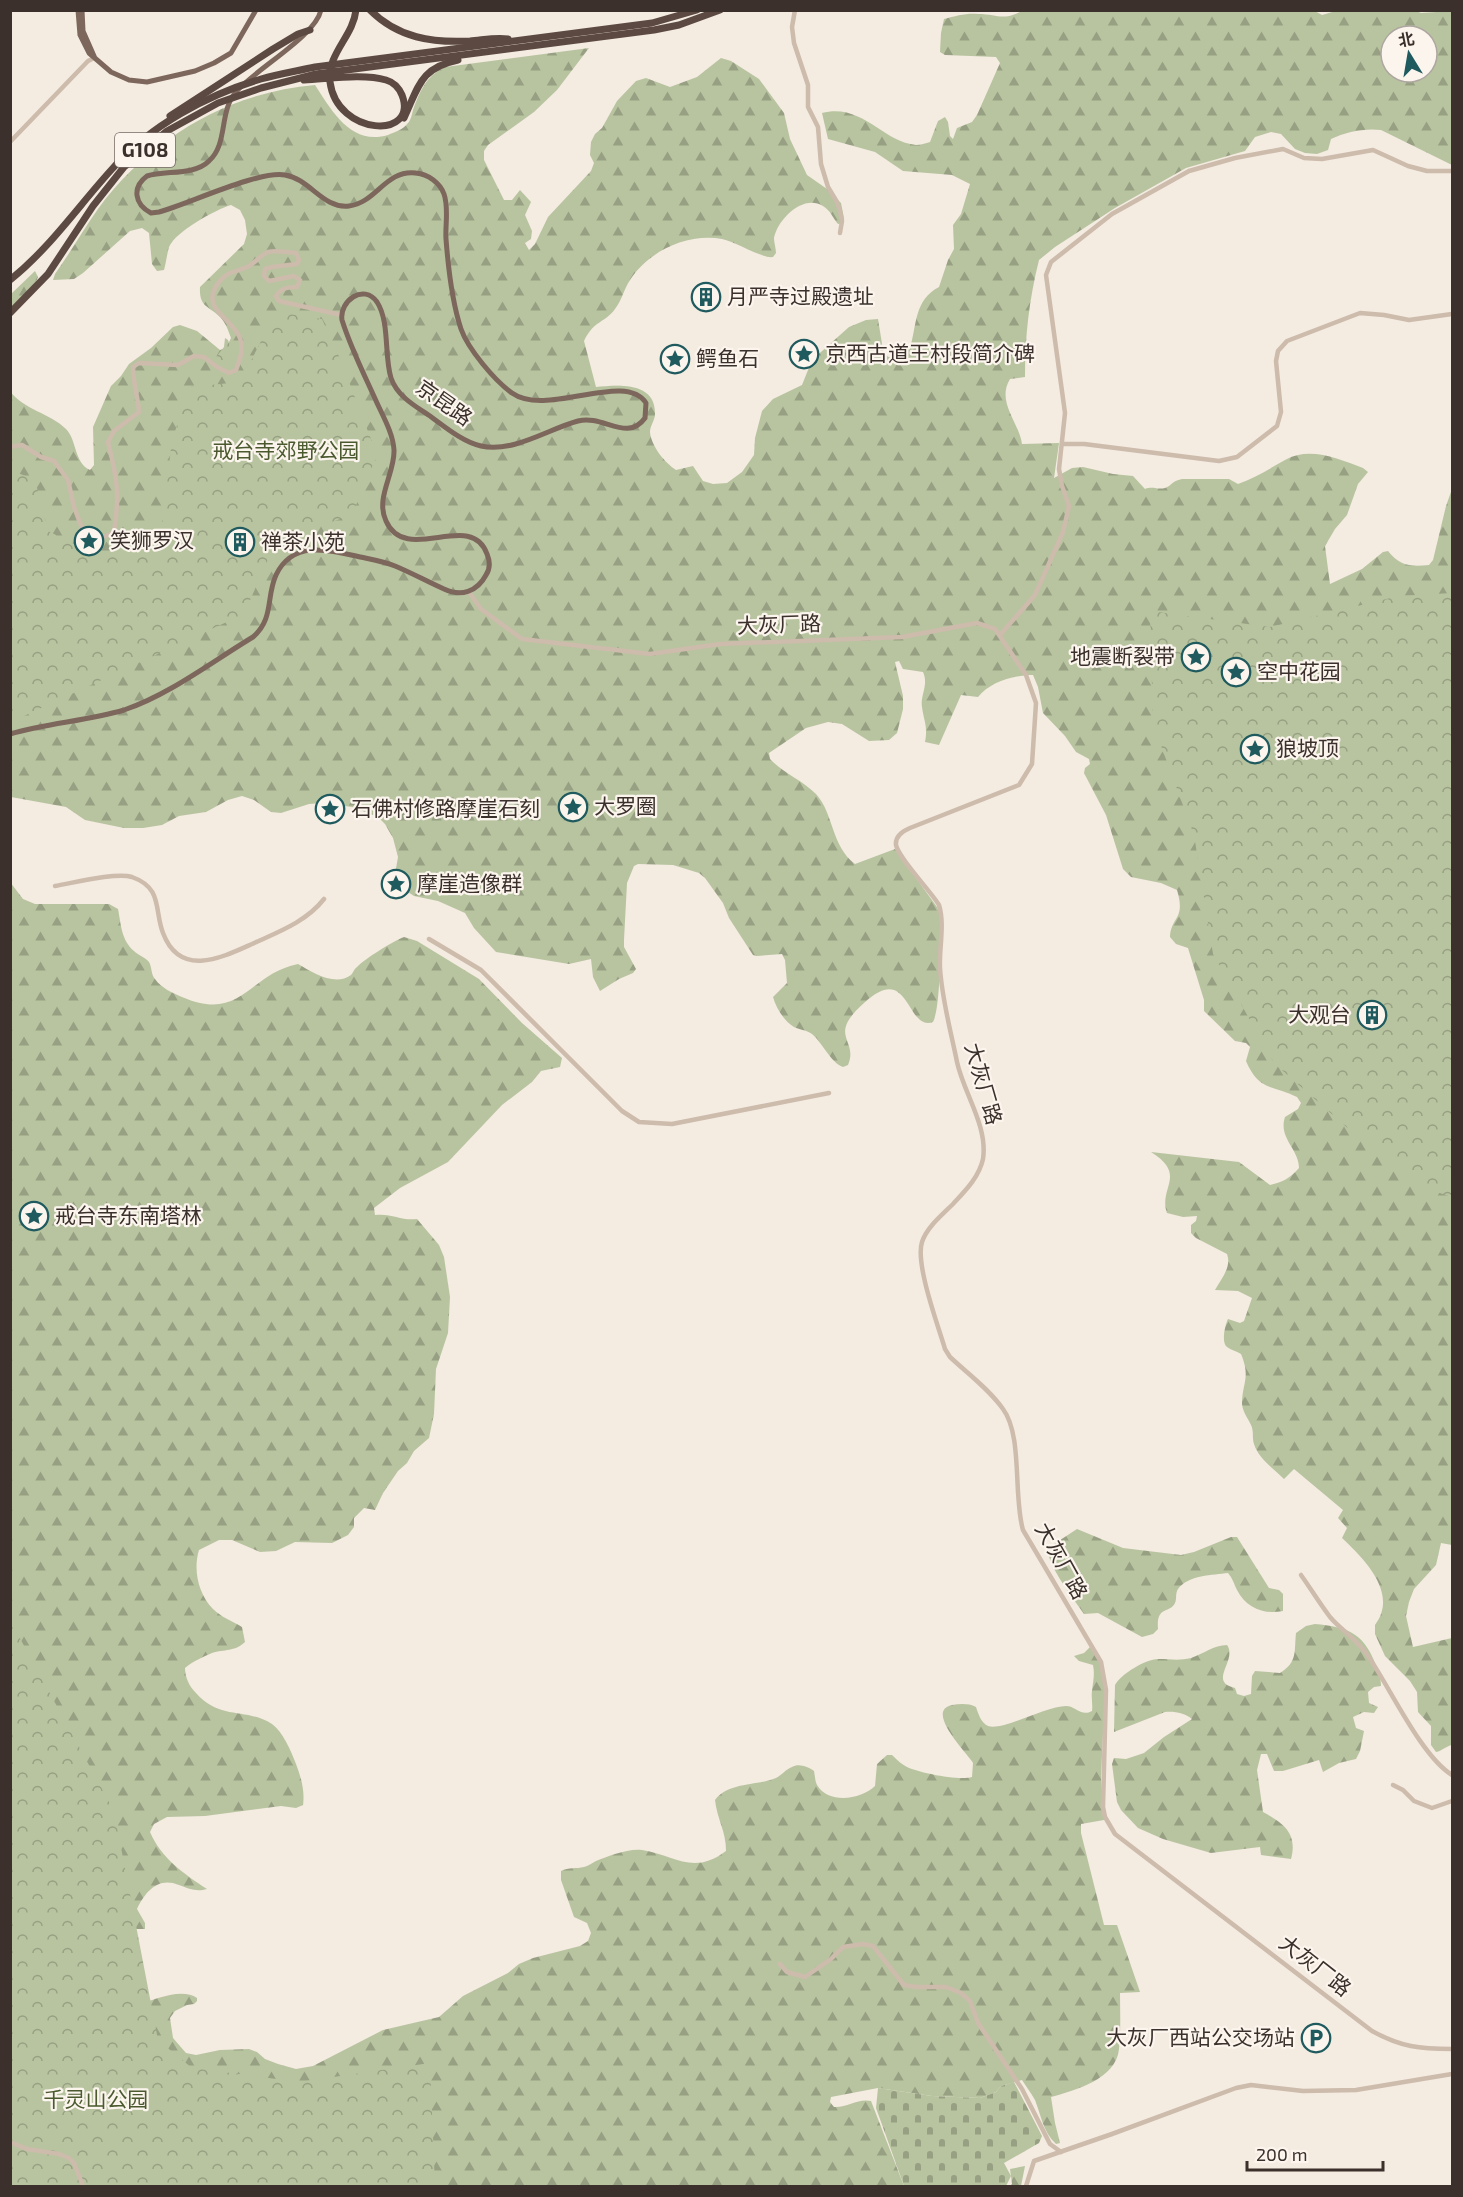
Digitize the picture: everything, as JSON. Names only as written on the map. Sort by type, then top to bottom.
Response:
[{"type":"highway","points":[[354,10],[326,70],[330,89],[339,110],[355,124],[373,131],[391,129],[405,118],[416,89],[426,74],[444,63],[480,53]]},
{"type":"highway","name":"G108","points":[[370,10],[382,21],[403,33],[427,40],[457,42],[503,38],[523,40]]},
{"type":"highway","name":"G108","points":[[10,313],[48,274],[93,206],[123,167],[167,131],[218,103],[286,81],[316,74],[480,53],[624,30],[697,10]]},
{"type":"highway","name":"G108","points":[[10,280],[51,241],[114,166],[164,125],[217,95],[261,79],[315,67],[523,40],[679,25],[720,10]]},
{"type":"highway","points":[[138,145],[143,136],[162,121],[273,49],[298,34],[310,30]]},
{"type":"highway","points":[[286,81],[345,78],[386,80],[401,92],[403,111],[395,122],[389,125],[382,127],[364,124],[342,108],[330,89]]},
{"type":"main road","points":[[80,10],[78,28],[82,42],[94,58],[111,72],[129,80],[147,82],[195,70],[231,53],[256,10]]},
{"type":"main road","points":[[310,30],[318,21],[321,10]]},
{"type":"main road","name":"京昆路","points":[[310,30],[234,94],[224,116],[219,146],[210,160],[194,169],[155,174],[141,180],[136,196],[144,209],[150,213],[159,212],[258,178],[279,174],[298,178],[334,204],[351,206],[365,200],[385,182],[397,175],[409,172],[422,174],[438,185],[444,196],[447,250],[461,329],[471,347],[500,383],[515,395],[532,401],[630,391],[638,394],[646,403],[645,418],[632,429],[624,430],[597,420],[584,420],[507,445],[493,447],[475,444],[418,408],[395,387],[390,374],[381,310],[374,299],[365,295],[354,296],[345,303],[341,315]]},
{"type":"main road","points":[[10,734],[114,712],[136,705],[158,695],[253,637],[263,627],[268,616],[274,581],[279,570],[290,557],[303,551],[316,549],[334,551],[380,561],[454,593],[470,592],[481,584],[488,571],[487,552],[473,538],[458,535],[423,540],[403,538],[395,534],[385,520],[382,506],[393,463],[393,441],[345,331],[341,315]]},
{"type":"street","points":[[795,10],[792,27],[794,43],[808,85],[808,107],[819,128],[820,164],[840,211],[842,221],[840,233]]},
{"type":"street","points":[[10,142],[88,61],[94,58]]},
{"type":"street","points":[[1000,635],[1035,596],[1063,532],[1069,506],[1059,469],[1065,413],[1046,275],[1051,262],[1112,214],[1189,171],[1235,158],[1283,149],[1304,158],[1322,159],[1372,150],[1408,166],[1427,171],[1452,171]]},
{"type":"street","points":[[10,447],[22,445],[41,457],[54,461],[68,480],[74,507],[85,536],[96,539],[106,537],[114,532],[118,507],[117,481],[108,442],[114,431],[139,412],[133,367],[139,363],[178,365],[194,356],[204,357],[229,373],[236,370],[242,351],[240,337],[212,301],[213,291],[224,277],[230,272],[248,267],[269,252],[296,253],[299,260],[297,264],[265,269],[264,276],[269,281],[294,276],[300,280],[297,287],[279,291],[276,296],[279,301],[341,315]]},
{"type":"street","points":[[1062,444],[1084,444],[1219,460],[1237,458],[1276,426],[1281,412],[1276,361],[1278,351],[1287,341],[1360,313],[1409,320],[1452,314]]},
{"type":"street","name":"大灰厂路","points":[[470,592],[474,602],[481,609],[522,639],[650,654],[720,644],[903,638],[978,623],[995,628],[1000,635],[1026,675],[1036,703],[1032,764],[1019,785],[910,828],[902,832],[896,844],[903,858],[939,905],[942,914],[940,968],[942,988],[958,1065],[982,1134],[984,1148],[982,1161],[971,1185],[931,1227],[921,1245],[926,1284],[945,1349],[950,1357],[996,1401],[1007,1416],[1015,1450],[1019,1515],[1023,1530],[1101,1662],[1106,1690],[1103,1808],[1105,1817],[1115,1834],[1372,2031],[1393,2042],[1412,2048],[1452,2049]]},
{"type":"street","points":[[55,886],[121,876],[132,877],[147,885],[155,895],[163,933],[171,947],[181,956],[195,962],[221,958],[294,926],[317,907],[324,898]]},
{"type":"street","points":[[429,939],[481,970],[622,1112],[639,1122],[672,1124],[829,1093]]},
{"type":"street","points":[[1301,1575],[1331,1618],[1365,1651],[1425,1747],[1444,1770],[1452,1775]]},
{"type":"street","points":[[1393,1785],[1403,1790],[1414,1801],[1432,1808],[1452,1800]]},
{"type":"street","points":[[780,1964],[787,1972],[805,1977],[831,1959],[843,1947],[863,1944],[873,1946],[904,1985],[946,1987],[961,1993],[970,2001],[978,2023],[1022,2089],[1050,2144],[1061,2152]]},
{"type":"street","points":[[1026,2187],[1034,2161],[1236,2088],[1251,2085],[1303,2091],[1356,2090],[1452,2074]]},
{"type":"street","points":[[10,2142],[27,2149],[59,2154],[69,2158],[74,2163],[83,2187]]},
{"type":"green space","points":[[1024,10],[1313,10],[1322,15],[1339,10],[1414,10],[1421,13],[1452,11],[1452,165],[1381,130],[1368,130],[1331,139],[1328,150],[1317,154],[1295,149],[1281,134],[1271,132],[1255,137],[1245,151],[1186,168],[1115,208],[1039,260],[1028,318],[1025,377],[1010,379],[1006,387],[1007,404],[1022,444],[1059,443],[1054,478],[1072,468],[1083,467],[1133,476],[1145,489],[1165,488],[1182,479],[1229,479],[1238,484],[1285,460],[1304,454],[1324,455],[1363,468],[1368,472],[1358,484],[1347,515],[1325,546],[1330,584],[1362,569],[1383,552],[1388,551],[1402,563],[1417,566],[1429,565],[1433,560],[1452,489],[1452,1545],[1441,1543],[1436,1565],[1414,1589],[1406,1616],[1413,1647],[1452,1638],[1452,1745],[1436,1752],[1431,1745],[1431,1726],[1418,1712],[1417,1692],[1410,1681],[1385,1656],[1375,1634],[1375,1625],[1381,1613],[1383,1601],[1381,1589],[1368,1566],[1342,1538],[1347,1528],[1338,1518],[1343,1510],[1294,1469],[1284,1479],[1256,1449],[1252,1427],[1242,1404],[1246,1375],[1244,1362],[1241,1354],[1225,1345],[1224,1338],[1228,1319],[1240,1323],[1244,1321],[1252,1298],[1238,1291],[1215,1290],[1227,1268],[1227,1254],[1191,1233],[1191,1225],[1196,1221],[1197,1216],[1183,1217],[1167,1213],[1165,1204],[1170,1175],[1162,1160],[1151,1152],[1239,1162],[1270,1185],[1289,1177],[1299,1168],[1296,1155],[1286,1137],[1284,1124],[1285,1117],[1298,1109],[1301,1103],[1297,1097],[1267,1086],[1256,1078],[1246,1061],[1250,1047],[1246,1043],[1235,1041],[1204,1011],[1204,1000],[1188,948],[1176,944],[1170,937],[1180,907],[1177,890],[1161,883],[1131,877],[1123,869],[1106,815],[1084,773],[1085,768],[1090,764],[1089,759],[1076,752],[1065,736],[1043,713],[1033,675],[1003,680],[989,687],[978,697],[961,695],[939,745],[925,742],[926,728],[922,703],[925,681],[923,672],[903,669],[899,661],[895,662],[903,696],[903,709],[897,733],[889,740],[869,741],[842,724],[828,722],[806,728],[769,753],[770,759],[775,764],[805,785],[822,802],[847,857],[855,864],[895,849],[940,914],[939,987],[933,1022],[924,1022],[917,1017],[899,993],[890,989],[879,992],[864,1003],[847,1023],[845,1031],[850,1056],[848,1065],[843,1067],[834,1061],[812,1034],[794,1027],[778,1010],[773,997],[787,983],[785,960],[782,954],[753,955],[729,918],[723,903],[699,873],[673,865],[638,864],[634,866],[627,883],[624,947],[636,969],[633,973],[600,991],[593,977],[591,959],[569,964],[496,952],[474,928],[465,913],[438,901],[414,896],[408,892],[395,874],[398,857],[393,838],[385,824],[378,817],[352,807],[322,803],[309,804],[281,813],[271,812],[254,800],[242,796],[228,800],[206,812],[179,816],[162,825],[124,828],[85,820],[66,807],[11,797],[10,391],[22,403],[66,429],[78,457],[90,470],[94,465],[93,427],[111,386],[129,364],[151,348],[173,327],[180,325],[197,331],[220,350],[226,348],[231,338],[222,319],[203,302],[200,287],[244,244],[247,234],[245,220],[240,210],[231,205],[206,216],[179,234],[169,247],[164,270],[157,271],[152,264],[149,233],[142,228],[130,231],[74,279],[53,280],[92,217],[118,184],[166,141],[193,123],[252,97],[283,89],[315,85],[336,115],[353,131],[375,137],[388,135],[406,125],[424,85],[445,67],[589,48],[557,90],[534,112],[488,145],[484,151],[484,160],[504,200],[512,200],[520,190],[531,202],[525,215],[532,231],[531,239],[525,243],[529,250],[535,244],[548,217],[591,171],[594,163],[590,155],[591,142],[595,134],[602,128],[617,101],[636,81],[646,78],[670,87],[697,77],[721,58],[731,61],[759,79],[784,113],[790,139],[807,175],[827,189],[841,203],[843,223],[838,224],[823,206],[807,203],[792,210],[781,223],[774,238],[776,253],[773,257],[722,239],[696,239],[670,246],[638,270],[628,283],[615,309],[592,329],[584,341],[596,387],[634,387],[642,390],[654,403],[655,414],[650,430],[651,437],[659,454],[667,463],[676,470],[693,466],[703,481],[713,484],[727,483],[742,472],[754,455],[755,438],[762,411],[773,399],[802,385],[812,360],[849,327],[866,320],[878,319],[883,350],[888,357],[896,356],[910,348],[921,306],[931,292],[939,287],[954,249],[953,225],[961,214],[970,184],[952,175],[903,171],[875,152],[828,139],[822,113],[836,111],[849,113],[893,137],[916,145],[930,142],[938,121],[945,117],[953,139],[957,128],[972,122],[977,115],[1000,63],[996,57],[945,55],[940,52],[944,19],[969,14],[1010,16]]},
{"type":"green space","points":[[35,271],[38,277],[36,282],[11,309],[11,294]]},
{"type":"green space","name":"戒台寺郊野公园","points":[[276,312],[322,319],[341,361],[377,455],[352,515],[276,541],[244,614],[11,722],[11,470],[35,480],[48,531],[100,557],[162,523],[172,440],[190,387],[240,382]]},
{"type":"green space","points":[[225,338],[231,349],[239,351],[231,367],[223,366],[216,357],[224,347]]},
{"type":"green space","points":[[1452,593],[1452,1197],[1430,1190],[1351,1131],[1274,1063],[1213,954],[1194,835],[1153,724],[1150,611],[1270,627],[1399,596]]},
{"type":"green space","points":[[10,882],[23,899],[35,904],[109,904],[118,909],[126,942],[149,962],[158,982],[175,994],[202,1003],[218,1004],[232,1001],[281,969],[298,964],[324,977],[345,978],[351,975],[366,959],[399,939],[404,937],[417,941],[479,979],[522,1023],[562,1058],[560,1067],[541,1071],[532,1082],[502,1105],[448,1162],[400,1188],[374,1208],[375,1215],[417,1219],[439,1245],[444,1257],[450,1297],[448,1333],[436,1369],[434,1414],[429,1438],[414,1451],[407,1463],[398,1471],[375,1510],[364,1508],[354,1518],[354,1527],[348,1535],[332,1543],[295,1542],[276,1551],[260,1552],[232,1540],[219,1540],[199,1550],[197,1573],[200,1589],[216,1612],[242,1627],[245,1642],[191,1663],[185,1668],[188,1681],[205,1702],[224,1711],[262,1719],[276,1727],[292,1753],[298,1769],[303,1789],[303,1805],[296,1808],[281,1806],[205,1816],[167,1817],[154,1824],[150,1832],[160,1850],[182,1871],[207,1889],[193,1890],[171,1883],[159,1884],[148,1892],[140,1903],[137,1909],[145,1923],[145,1929],[125,1929],[137,2005],[176,1994],[191,1995],[197,1998],[194,2004],[175,2011],[170,2018],[173,2038],[186,2053],[196,2055],[220,2050],[249,2049],[265,2059],[296,2069],[313,2066],[383,2030],[439,2017],[463,1996],[508,1973],[519,1964],[580,1946],[588,1941],[591,1933],[587,1923],[574,1917],[561,1880],[561,1871],[584,1867],[606,1857],[631,1850],[642,1850],[694,1863],[704,1862],[726,1851],[725,1837],[715,1800],[727,1790],[768,1781],[800,1765],[814,1771],[817,1785],[822,1791],[837,1798],[854,1797],[875,1786],[877,1764],[887,1755],[892,1755],[905,1766],[921,1772],[949,1777],[972,1777],[973,1763],[945,1724],[943,1715],[945,1709],[952,1705],[964,1704],[976,1707],[983,1723],[995,1727],[1058,1707],[1070,1706],[1088,1713],[1092,1711],[1093,1665],[1079,1661],[1074,1656],[1084,1653],[1091,1646],[1100,1663],[1105,1688],[1101,1778],[1104,1820],[1081,1824],[1081,1833],[1104,1925],[1117,1925],[1140,1992],[1120,1993],[1119,2049],[1111,2068],[1103,2076],[1083,2087],[1051,2097],[1060,2143],[1056,2144],[1048,2134],[1035,2100],[1022,2080],[1001,2086],[996,2092],[980,2098],[932,2096],[878,2088],[831,2097],[830,2102],[834,2107],[871,2101],[904,2186],[11,2186]]},
{"type":"green space","points":[[1077,1529],[1123,1548],[1181,1555],[1231,1537],[1237,1537],[1269,1588],[1279,1590],[1283,1594],[1283,1611],[1262,1611],[1250,1606],[1237,1590],[1228,1573],[1201,1576],[1182,1584],[1177,1591],[1173,1606],[1159,1616],[1158,1629],[1153,1634],[1142,1637],[1098,1613],[1084,1614],[1051,1563],[1048,1548]]},
{"type":"green space","name":"千灵山公园","points":[[10,1620],[114,1811],[158,2040],[192,2068],[299,2082],[430,2063],[435,2186],[11,2186]]},
{"type":"green space","points":[[1315,1624],[1344,1629],[1359,1638],[1370,1653],[1379,1674],[1381,1686],[1374,1687],[1368,1692],[1369,1703],[1378,1707],[1374,1713],[1364,1712],[1353,1717],[1356,1728],[1364,1731],[1356,1759],[1339,1763],[1323,1772],[1319,1760],[1283,1771],[1274,1771],[1267,1754],[1261,1754],[1257,1770],[1263,1812],[1277,1820],[1287,1830],[1292,1842],[1291,1859],[1261,1855],[1260,1847],[1211,1853],[1163,1839],[1138,1828],[1121,1810],[1117,1802],[1112,1764],[1114,1758],[1126,1759],[1144,1753],[1192,1719],[1179,1713],[1165,1712],[1114,1732],[1115,1685],[1118,1681],[1141,1664],[1153,1660],[1187,1659],[1218,1646],[1227,1645],[1229,1657],[1223,1681],[1235,1688],[1237,1694],[1244,1696],[1251,1694],[1252,1676],[1255,1671],[1280,1673],[1286,1669],[1294,1656],[1296,1633],[1306,1626]]},
{"type":"green space","points":[[1014,2082],[1042,2136],[1039,2143],[1004,2163],[1011,2176],[1006,2186],[904,2186],[876,2108],[878,2088],[932,2096],[980,2098],[996,2092],[1001,2086]]},
{"type":"green space","points":[[1025,2166],[1021,2186],[1010,2186],[1012,2184],[1010,2169]]},
{"type":"place","name":"月严寺过殿遗址","points":[[706,297]]},
{"type":"place","name":"京西古道王村段简介碑","points":[[804,354]]},
{"type":"place","name":"鳄鱼石","points":[[675,359]]},
{"type":"place","name":"笑狮罗汉","points":[[89,541]]},
{"type":"place","name":"禅茶小苑","points":[[240,542]]},
{"type":"place","name":"地震断裂带","points":[[1196,657]]},
{"type":"place","name":"空中花园","points":[[1236,672]]},
{"type":"place","name":"狼坡顶","points":[[1255,749]]},
{"type":"place","name":"大罗圈","points":[[573,807]]},
{"type":"place","name":"石佛村修路摩崖石刻","points":[[330,809]]},
{"type":"place","name":"摩崖造像群","points":[[396,884]]},
{"type":"place","name":"大观台","points":[[1372,1015]]},
{"type":"place","name":"戒台寺东南塔林","points":[[34,1216]]},
{"type":"place","name":"大灰厂西站公交场站","points":[[1316,2038]]}]
